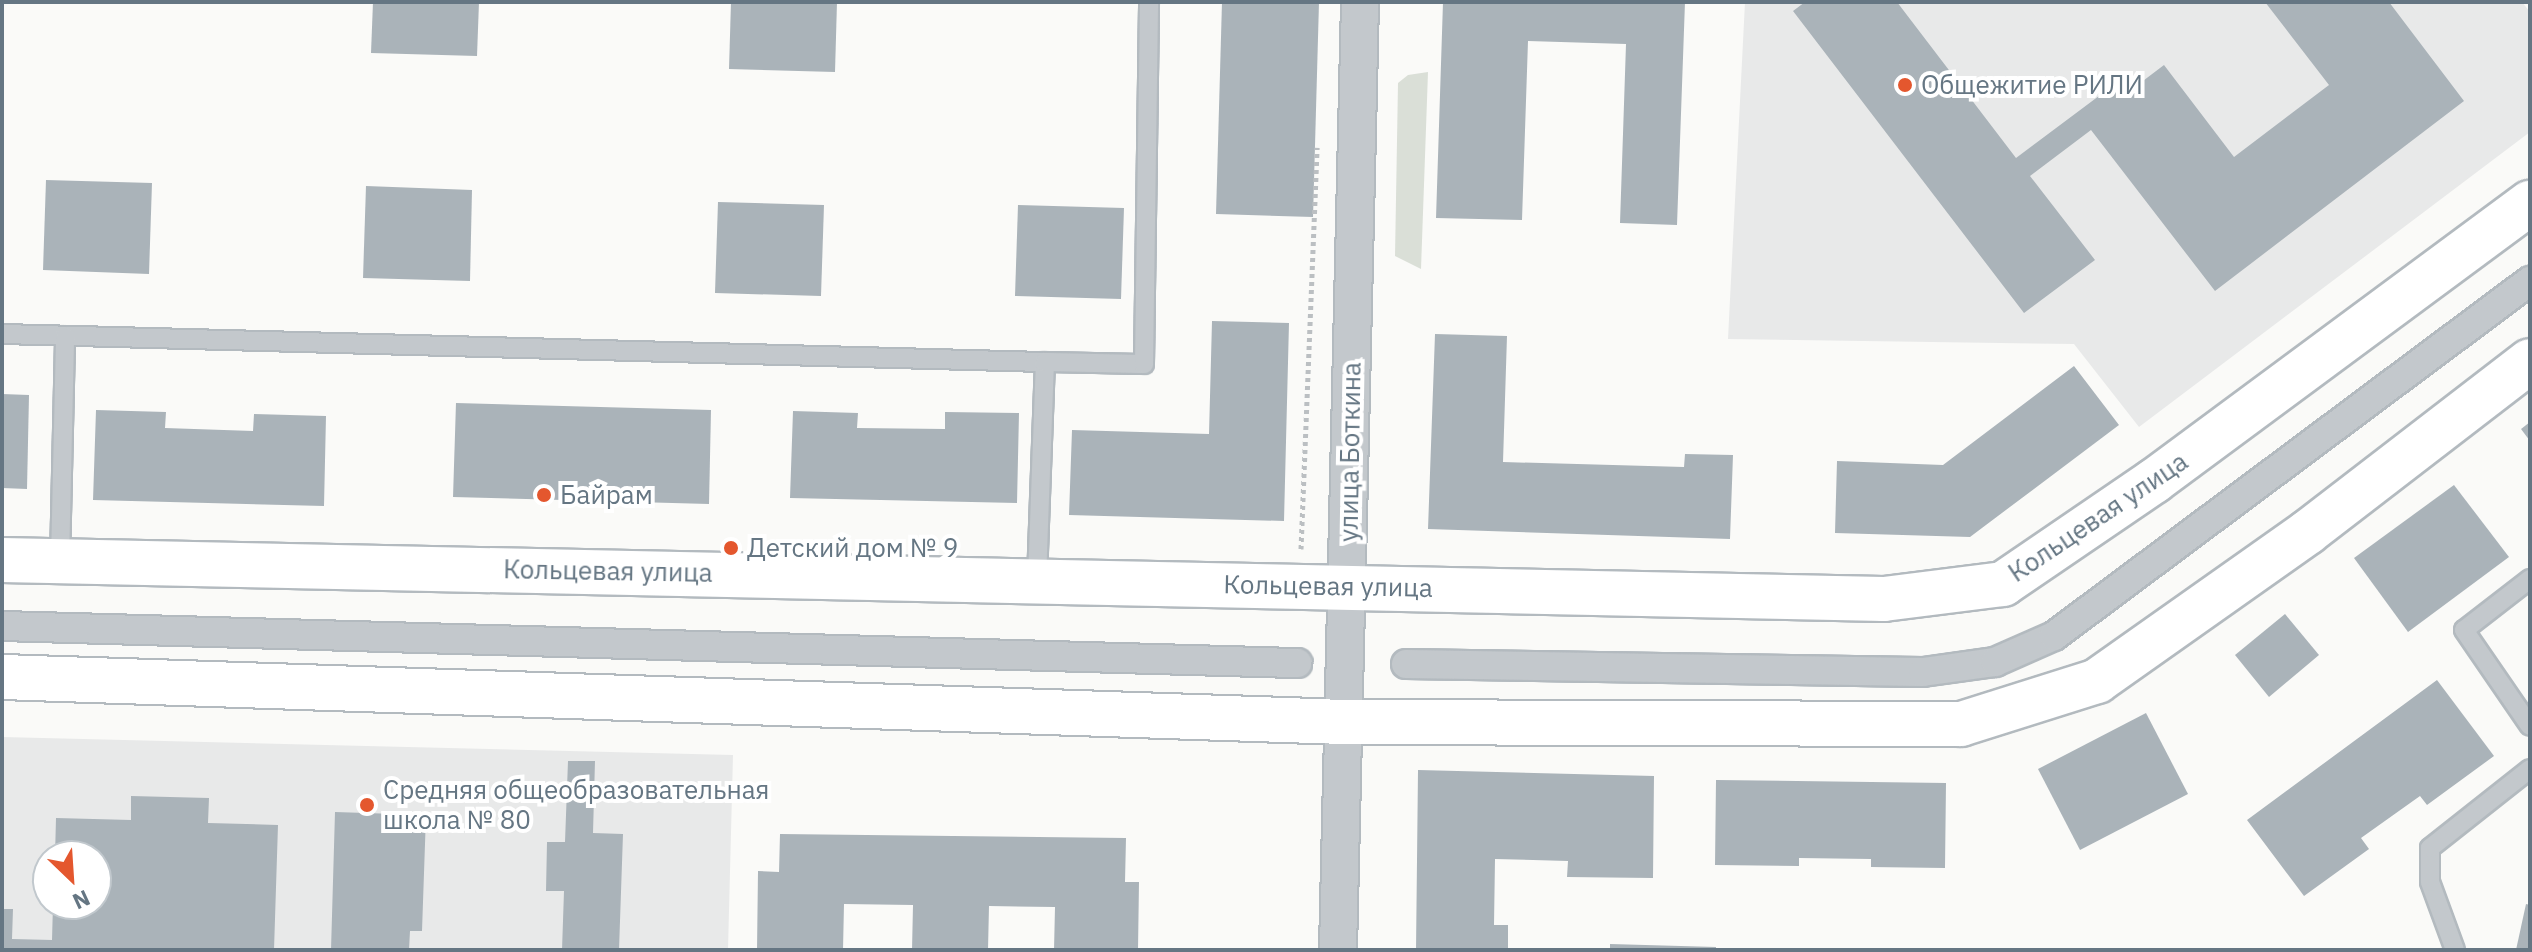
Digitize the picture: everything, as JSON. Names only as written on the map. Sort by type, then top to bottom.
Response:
[{"type":"main road","name":"Кольцевая улица","points":[[2,560],[1037,579],[1884,599],[2003,584],[2154,481],[2530,203]]},
{"type":"main road","points":[[2,677],[1344,722],[1961,724],[2097,681],[2308,532],[2530,361]]},
{"type":"street","name":"улица Боткина","points":[[1338,950],[1360,2]]},
{"type":"street","points":[[1406,664],[1923,672],[1995,662],[2054,636],[2530,281]]},
{"type":"street","points":[[2,626],[1297,663]]},
{"type":"lane","points":[[2,334],[1144,364],[1149,2]]},
{"type":"lane","points":[[60,561],[65,336]]},
{"type":"lane","points":[[1037,579],[1045,362]]},
{"type":"lane","points":[[2530,579],[2464,630],[2530,726]]},
{"type":"lane","points":[[2455,950],[2430,882],[2430,848],[2530,769]]},
{"type":"path","points":[[1301,541],[1317,145]]},
{"type":"shaded area","points":[[1745,2],[2522,2],[2530,12],[2530,132],[2139,427],[2074,344],[1728,339]]},
{"type":"shaded area","points":[[1428,72],[1421,269],[1395,256],[1398,83],[1408,75]]},
{"type":"shaded area","name":"Средняя общеобразовательная школа № 80","points":[[2,737],[733,755],[728,950],[2,950]]},
{"type":"building","points":[[373,2],[479,2],[477,56],[371,53]]},
{"type":"building","points":[[731,2],[837,2],[835,72],[729,69]]},
{"type":"building","points":[[1222,2],[1319,2],[1313,217],[1216,214]]},
{"type":"building","points":[[1443,2],[1685,2],[1677,225],[1620,223],[1626,44],[1528,41],[1522,220],[1436,218]]},
{"type":"building","points":[[1805,2],[1897,2],[2016,158],[2123,78],[2131,90],[2164,65],[2234,157],[2329,85],[2265,2],[2389,2],[2464,101],[2215,291],[2091,130],[2030,176],[2095,260],[2024,313],[1793,11]]},
{"type":"building","points":[[46,180],[152,183],[149,274],[43,270]]},
{"type":"building","points":[[366,186],[472,190],[470,281],[363,278]]},
{"type":"building","points":[[718,202],[824,205],[821,296],[715,293]]},
{"type":"building","points":[[1018,205],[1124,208],[1121,299],[1015,296]]},
{"type":"building","points":[[1212,321],[1289,323],[1284,521],[1069,515],[1072,430],[1209,434]]},
{"type":"building","points":[[1435,334],[1507,336],[1503,462],[1684,467],[1685,454],[1733,455],[1730,539],[1428,529]]},
{"type":"building","points":[[2074,366],[2119,425],[1970,537],[1835,533],[1837,461],[1943,465]]},
{"type":"building","points":[[2,394],[29,395],[27,489],[2,488]]},
{"type":"building","points":[[456,403],[711,410],[709,504],[453,497]]},
{"type":"building","points":[[96,410],[166,412],[165,428],[253,431],[254,414],[326,416],[324,506],[93,500]]},
{"type":"building","points":[[793,411],[858,413],[857,428],[945,429],[945,412],[1019,413],[1017,503],[790,498]]},
{"type":"building","points":[[2530,422],[2530,441],[2521,429]]},
{"type":"building","points":[[2454,485],[2509,557],[2408,632],[2354,558]]},
{"type":"building","points":[[2285,614],[2319,655],[2269,697],[2235,655]]},
{"type":"building","points":[[2437,680],[2494,756],[2427,805],[2420,796],[2361,838],[2369,849],[2304,896],[2247,820]]},
{"type":"building","points":[[2146,713],[2188,794],[2080,850],[2038,769]]},
{"type":"building","points":[[568,761],[595,761],[593,833],[623,834],[619,950],[562,950],[564,891],[546,891],[547,842],[565,842]]},
{"type":"building","points":[[1418,770],[1654,776],[1653,878],[1567,877],[1568,861],[1495,859],[1494,925],[1508,925],[1508,950],[1416,950]]},
{"type":"building","points":[[1716,780],[1946,783],[1945,868],[1871,867],[1871,859],[1799,858],[1799,866],[1715,865]]},
{"type":"building","points":[[131,796],[209,798],[208,823],[278,825],[274,950],[2,950],[2,909],[13,909],[12,939],[52,940],[53,920],[112,920],[112,840],[55,840],[56,818],[131,820]]},
{"type":"building","points":[[335,812],[426,815],[422,931],[410,931],[409,950],[331,950]]},
{"type":"building","points":[[780,834],[1126,838],[1125,882],[1139,882],[1138,950],[1054,950],[1055,907],[989,906],[988,950],[912,950],[913,905],[844,904],[843,950],[757,950],[758,871],[779,872]]},
{"type":"building","points":[[2526,904],[2530,905],[2530,950],[2516,950]]},
{"type":"building","points":[[1610,944],[1716,947],[1716,950],[1610,950]]},
{"type":"place","name":"Общежитие РИЛИ","points":[[1905,85]]},
{"type":"place","name":"Байрам","points":[[544,495]]},
{"type":"place","name":"Детский дом № 9","points":[[731,548]]},
{"type":"place","name":"Средняя общеобразовательная школа № 80","points":[[367,805]]}]
